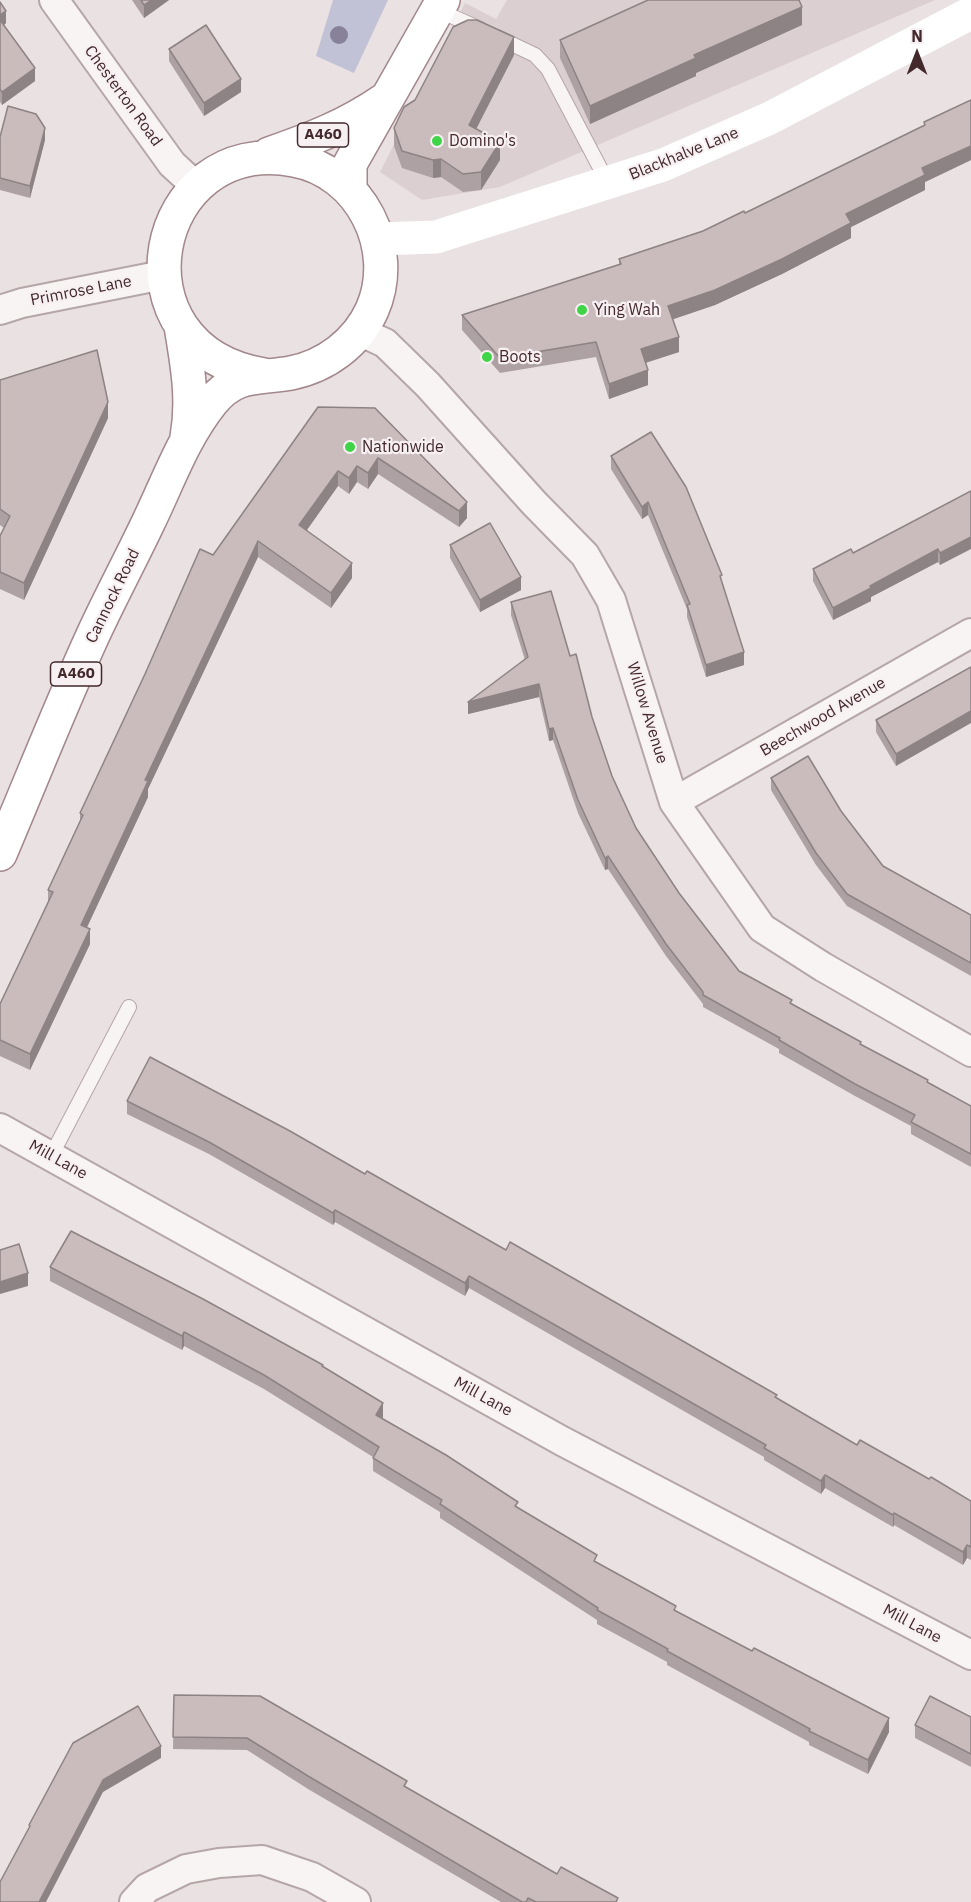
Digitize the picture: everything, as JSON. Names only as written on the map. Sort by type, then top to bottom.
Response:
[{"type":"main road","name":"A460","points":[[350,190],[350,164],[440,5]]},
{"type":"main road","name":"Blackhalve Lane","points":[[378,239],[436,237],[663,165],[770,118],[971,13]]},
{"type":"main road","name":"A460","points":[[253,159],[316,138],[357,118],[387,98]]},
{"type":"main road","points":[[278,158],[298,160],[316,167],[333,176],[350,190],[370,217],[378,239],[381,276],[371,312],[345,348],[309,368],[289,373],[264,375],[243,371],[213,357],[195,344],[180,326],[167,297],[163,275],[164,250],[170,227],[182,205],[197,188],[216,173],[233,164],[253,159],[278,158]]},
{"type":"main road","name":"A460","points":[[180,326],[189,372],[191,415],[187,439]]},
{"type":"main road","name":"A460","points":[[187,439],[213,400],[228,387],[243,379],[264,375]]},
{"type":"main road","name":"Cannock Road","points":[[0,854],[93,635],[187,439]]},
{"type":"street","name":"Chesterton Road","points":[[54,0],[172,164],[197,188]]},
{"type":"street","name":"Primrose Lane","points":[[0,310],[22,303],[163,275]]},
{"type":"street","name":"Willow Avenue","points":[[359,331],[386,344],[428,385],[534,503],[585,555],[611,600],[674,802],[762,928],[823,967],[971,1052]]},
{"type":"street","name":"Beechwood Avenue","points":[[674,802],[971,633]]},
{"type":"street","name":"Mill Lane","points":[[0,1128],[562,1441],[971,1655]]},
{"type":"street","points":[[134,1902],[147,1888],[186,1869],[219,1863],[262,1860],[312,1878],[356,1902]]},
{"type":"lane","points":[[440,5],[535,55],[548,69],[608,183]]},
{"type":"lane","points":[[51,1156],[129,1006]]},
{"type":"shaded area","points":[[333,0],[388,0],[354,73],[316,56]]},
{"type":"shaded area","points":[[507,0],[935,0],[500,187],[422,200],[380,172],[465,3],[496,19]]},
{"type":"building","points":[[141,0],[152,0],[144,5]]},
{"type":"building","points":[[648,0],[799,0],[802,7],[694,55],[696,58],[590,106],[560,40]]},
{"type":"building","points":[[0,2],[6,11],[0,15]]},
{"type":"building","points":[[0,20],[35,68],[2,92],[0,89]]},
{"type":"building","points":[[468,20],[477,20],[514,37],[469,125],[500,142],[481,172],[463,174],[441,159],[433,160],[402,151],[394,128],[404,107],[415,100],[453,27]]},
{"type":"building","points":[[206,25],[241,79],[204,103],[169,49]]},
{"type":"building","points":[[971,100],[971,146],[922,168],[925,175],[846,214],[851,223],[782,259],[715,290],[668,306],[679,337],[641,349],[648,370],[609,384],[596,342],[500,358],[462,315],[621,264],[619,259],[703,231],[744,211],[745,213]]},
{"type":"building","points":[[8,106],[36,114],[45,128],[30,186],[0,178],[0,137]]},
{"type":"building","points":[[97,350],[108,402],[24,583],[0,572],[0,536],[10,516],[0,509],[0,380]]},
{"type":"building","points":[[318,407],[375,408],[467,502],[459,511],[378,458],[368,473],[357,466],[349,478],[338,471],[299,525],[352,563],[331,593],[258,541],[145,780],[148,781],[81,925],[90,929],[30,1054],[0,1040],[0,1004],[53,892],[48,890],[83,815],[80,813],[200,549],[213,555]]},
{"type":"building","points":[[651,432],[686,487],[722,575],[720,576],[744,652],[706,665],[687,605],[690,604],[648,502],[642,507],[611,456]]},
{"type":"building","points":[[971,491],[971,537],[940,553],[938,549],[833,608],[813,569],[851,549],[853,553]]},
{"type":"building","points":[[490,523],[521,577],[480,600],[450,545]]},
{"type":"building","points":[[551,591],[570,656],[576,654],[592,717],[612,776],[636,828],[679,893],[739,971],[792,1000],[790,1003],[861,1042],[860,1044],[971,1106],[971,1154],[911,1122],[915,1115],[855,1084],[703,995],[608,856],[605,858],[578,800],[553,728],[549,729],[539,684],[468,702],[528,657],[511,602]]},
{"type":"building","points":[[971,667],[971,711],[896,754],[876,720]]},
{"type":"building","points":[[808,756],[841,811],[883,866],[971,915],[971,963],[847,894],[816,853],[771,778]]},
{"type":"building","points":[[150,1057],[290,1131],[365,1174],[367,1171],[506,1250],[510,1242],[777,1395],[775,1397],[857,1445],[860,1440],[929,1479],[931,1477],[971,1501],[971,1547],[967,1545],[963,1552],[825,1475],[821,1481],[764,1448],[766,1445],[469,1276],[465,1283],[335,1210],[333,1213],[209,1142],[127,1101]]},
{"type":"building","points":[[71,1231],[203,1299],[323,1365],[383,1403],[376,1415],[446,1455],[518,1502],[515,1506],[597,1555],[594,1561],[676,1606],[674,1610],[752,1651],[754,1648],[889,1718],[868,1760],[809,1731],[810,1729],[597,1610],[598,1608],[440,1504],[442,1500],[373,1458],[379,1447],[264,1375],[184,1332],[182,1336],[50,1267]]},
{"type":"building","points":[[19,1244],[28,1273],[0,1282],[0,1250]]},
{"type":"building","points":[[174,1695],[260,1696],[407,1781],[404,1786],[557,1874],[561,1867],[618,1898],[616,1902],[536,1902],[528,1898],[526,1902],[522,1902],[247,1738],[173,1737]]},
{"type":"building","points":[[930,1696],[971,1717],[971,1754],[915,1725]]},
{"type":"building","points":[[138,1706],[161,1746],[103,1780],[39,1902],[0,1902],[0,1882],[73,1743]]},
{"type":"place","name":"Domino's","points":[[437,141]]},
{"type":"place","name":"Ying Wah","points":[[582,310]]},
{"type":"place","name":"Boots","points":[[487,357]]},
{"type":"place","name":"Nationwide","points":[[350,447]]}]
